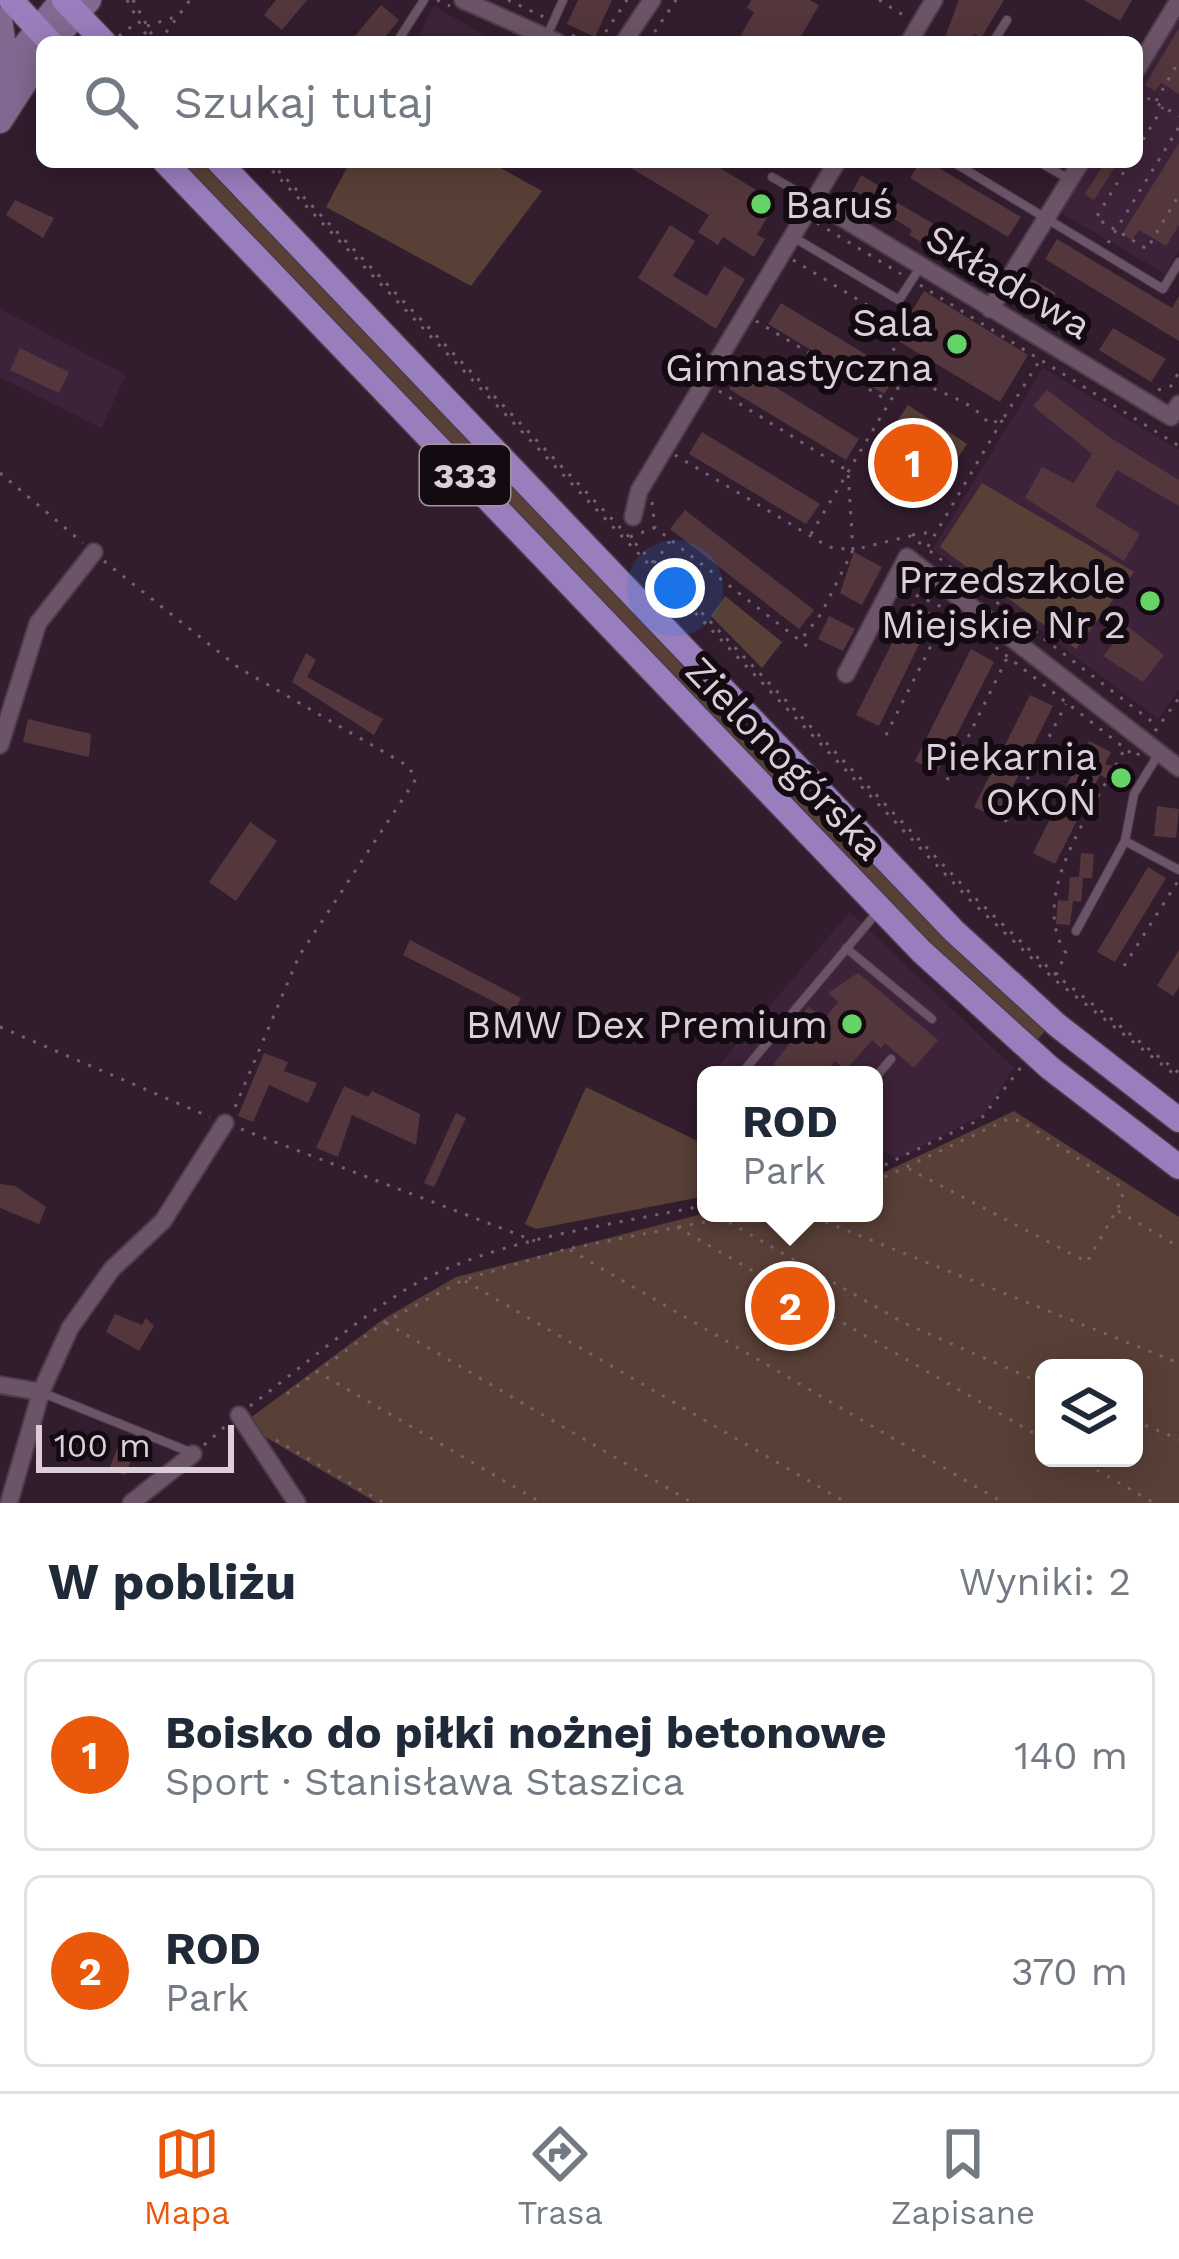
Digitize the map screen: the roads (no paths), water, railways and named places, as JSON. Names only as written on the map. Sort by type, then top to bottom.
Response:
[{"type":"main road","points":[[10,0],[45,36]]},
{"type":"main road","points":[[73,3],[103,36]]},
{"type":"main road","name":"Zielonogórska","points":[[171,168],[880,909],[1033,1054],[1179,1167]]},
{"type":"main road","name":"Zielonogórska","points":[[225,168],[954,932],[1058,1025],[1179,1120]]},
{"type":"street","points":[[463,0],[499,7],[545,36]]},
{"type":"street","points":[[628,36],[652,0]]},
{"type":"street","points":[[913,36],[934,0]]},
{"type":"street","points":[[1143,59],[1179,0]]},
{"type":"street","points":[[48,36],[73,3]]},
{"type":"street","points":[[0,19],[3,84]]},
{"type":"street","points":[[3,84],[36,50]]},
{"type":"street","points":[[0,121],[36,65]]},
{"type":"street","points":[[633,517],[639,491],[797,239],[833,168]]},
{"type":"street","points":[[990,309],[1077,168]]},
{"type":"street","name":"Składowa","points":[[814,201],[990,309],[1176,414]]},
{"type":"street","points":[[0,746],[38,622],[94,552]]},
{"type":"street","points":[[846,674],[907,557],[1147,751],[1179,768]]},
{"type":"street","points":[[8,1503],[41,1392],[80,1313],[112,1269],[163,1221],[226,1124]]},
{"type":"street","points":[[0,1385],[41,1392]]},
{"type":"street","points":[[239,1414],[297,1503]]},
{"type":"street","points":[[131,1503],[194,1454]]},
{"type":"lane","points":[[401,36],[424,0]]},
{"type":"lane","points":[[552,36],[563,0]]},
{"type":"lane","points":[[997,36],[1006,20]]},
{"type":"lane","points":[[963,168],[1163,289],[1179,262]]},
{"type":"lane","points":[[1049,168],[1070,180]]},
{"type":"lane","points":[[772,177],[814,201]]},
{"type":"lane","points":[[797,239],[899,300],[921,266]]},
{"type":"lane","points":[[1076,931],[1125,841],[1147,751]]},
{"type":"lane","points":[[1125,841],[1179,870]]},
{"type":"lane","points":[[748,1066],[880,909]]},
{"type":"lane","points":[[846,948],[932,1019]]},
{"type":"lane","points":[[883,1068],[891,1059]]},
{"type":"lane","points":[[41,1392],[194,1454]]},
{"type":"place","name":"Baruś","points":[[761,204]]},
{"type":"place","name":"Sala Gimnastyczna","points":[[957,344]]},
{"type":"place","name":"Boisko do piłki nożnej betonowe","points":[[913,463]]},
{"type":"place","name":"Przedszkole Miejskie Nr 2","points":[[1150,601]]},
{"type":"place","name":"Piekarnia OKOŃ","points":[[1121,778]]},
{"type":"place","name":"BMW Dex Premium","points":[[852,1024]]},
{"type":"place","name":"ROD","points":[[790,1306]]}]
